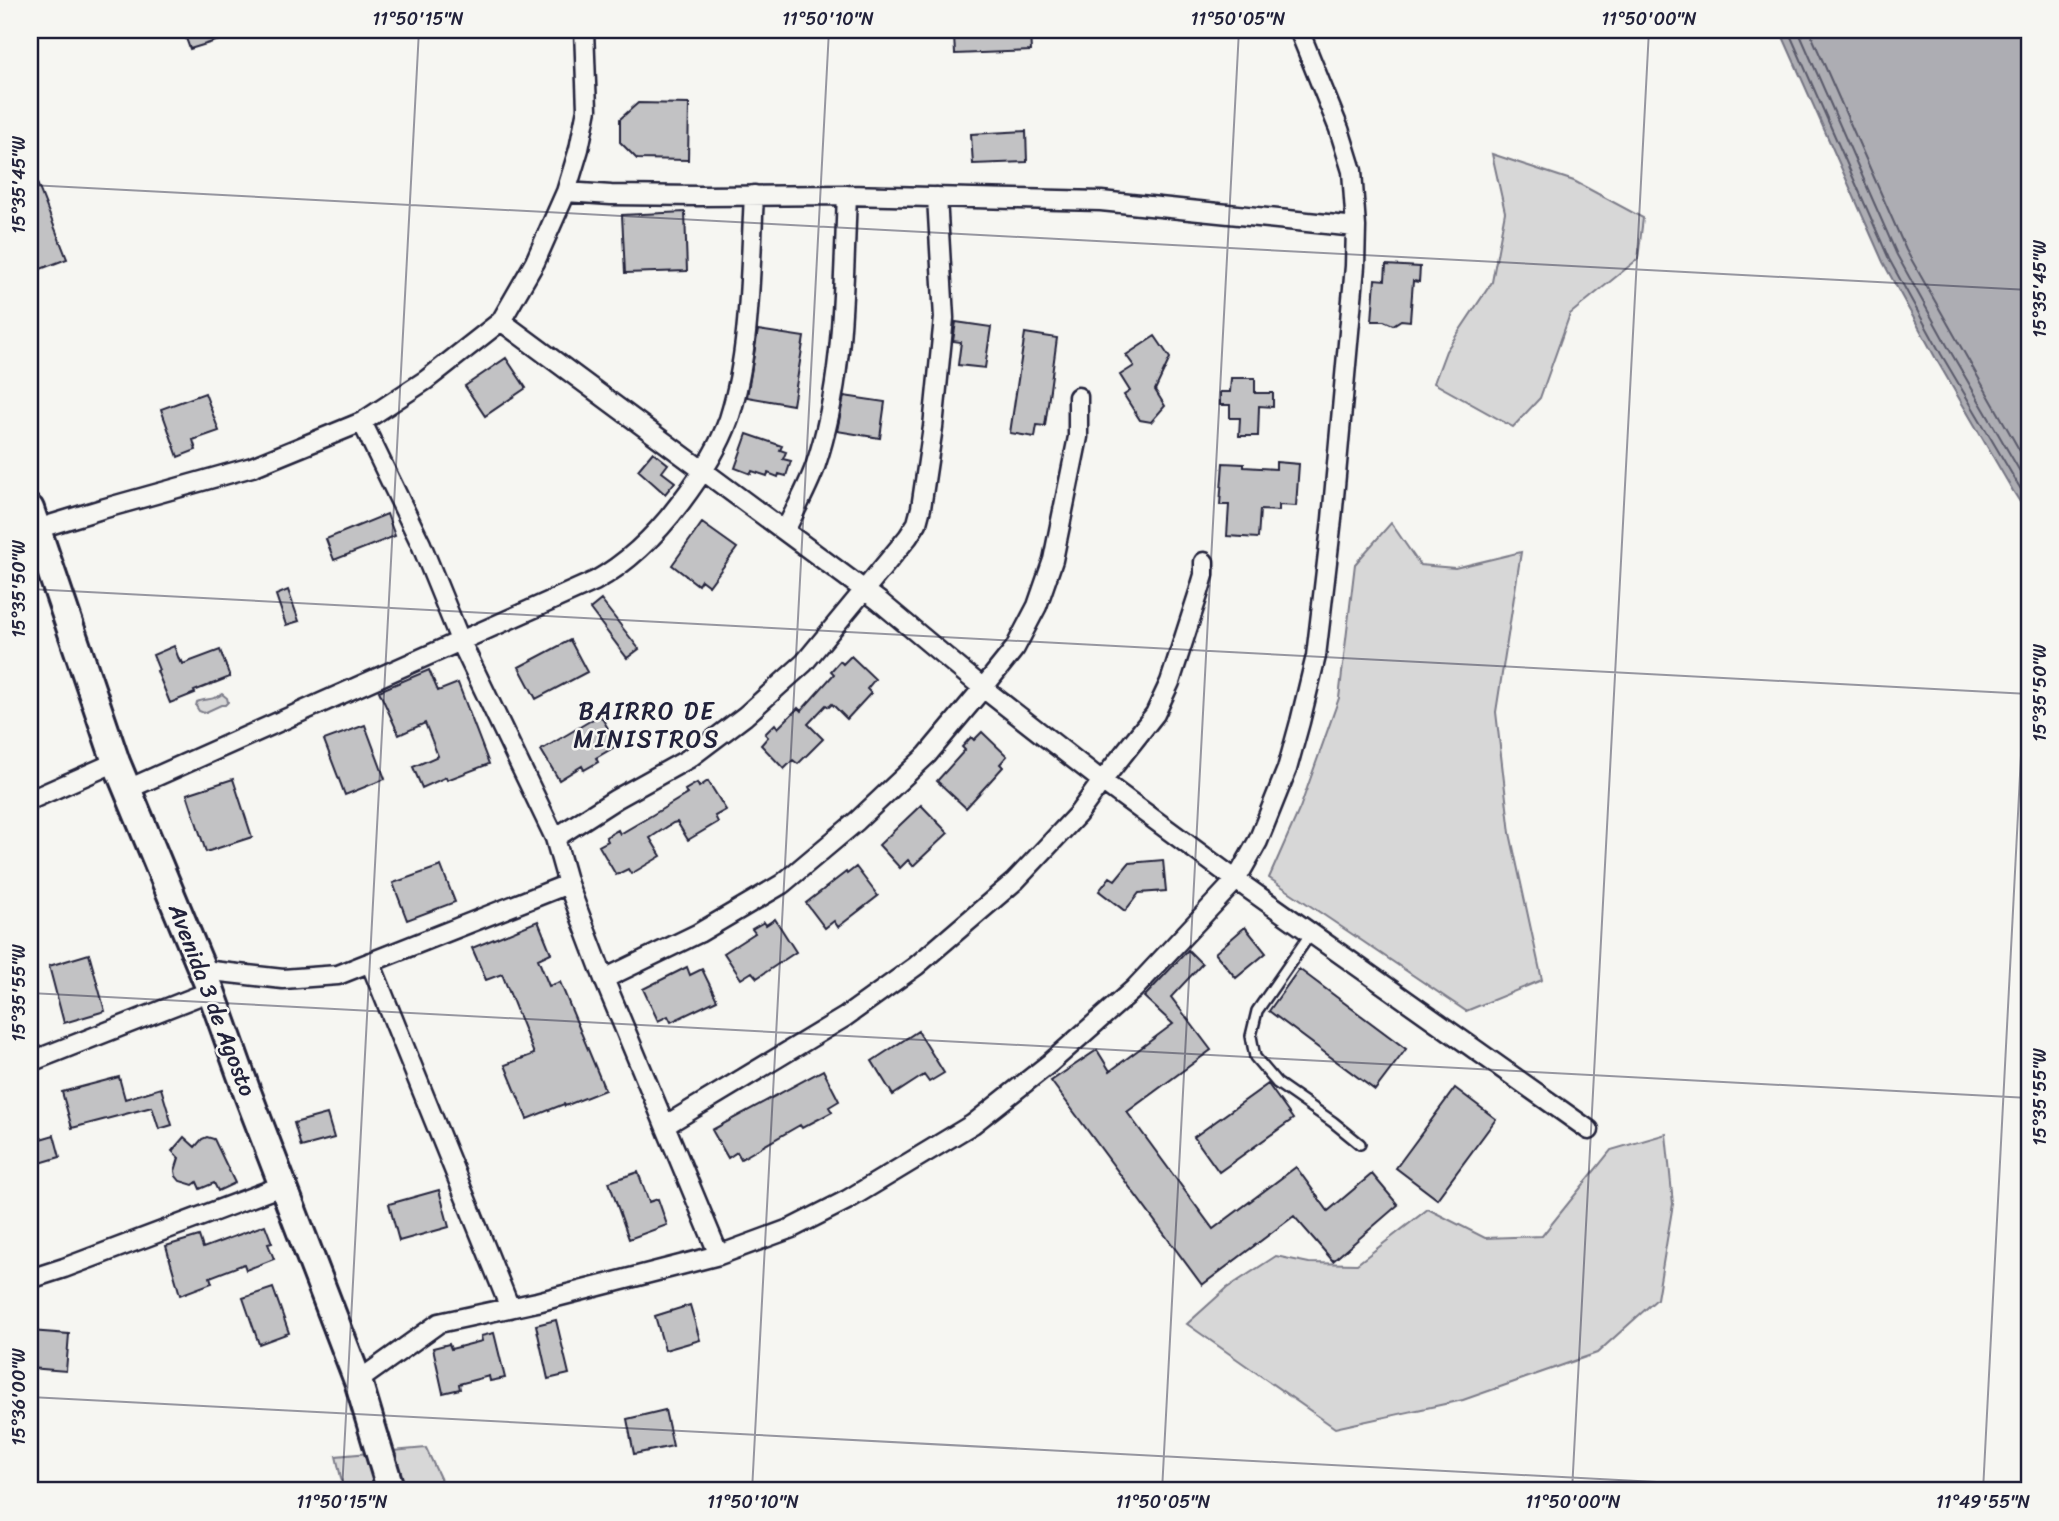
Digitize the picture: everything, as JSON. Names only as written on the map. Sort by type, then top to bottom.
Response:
[{"type":"street","points":[[32,523],[252,467],[362,422],[426,380],[501,321],[536,262],[566,192],[579,149],[587,109],[584,30]]},
{"type":"street","points":[[358,1381],[439,1323],[510,1308],[719,1255],[792,1228],[847,1200],[973,1124],[1050,1063],[1134,989],[1236,880],[1258,841],[1287,769],[1316,656],[1332,519],[1355,266],[1356,227],[1352,171],[1339,129],[1299,30]]},
{"type":"street","points":[[566,192],[611,195],[847,195],[1101,201],[1356,227]]},
{"type":"street","points":[[128,789],[594,582],[616,569],[642,547],[670,518],[705,471],[728,420],[739,376],[746,324],[754,195]]},
{"type":"street","points":[[785,531],[814,468],[831,407],[841,343],[847,195]]},
{"type":"street","points":[[555,838],[688,759],[745,716],[804,663],[917,523],[933,427],[944,318],[937,197]]},
{"type":"street","points":[[501,321],[864,590],[1102,782],[1589,1130]]},
{"type":"street","points":[[604,979],[699,933],[782,884],[857,821],[927,755],[983,688],[1015,648],[1037,606],[1053,560],[1078,437],[1078,397]]},
{"type":"street","points":[[362,422],[421,544],[460,640],[555,838],[568,884],[604,979],[719,1255]]},
{"type":"street","name":"Avenida 3 de Agosto","points":[[32,523],[116,762],[207,981],[358,1381],[391,1491]]},
{"type":"street","points":[[666,1125],[845,1017],[916,966],[1015,881],[1078,814],[1155,714],[1170,682],[1204,575],[1204,562]]},
{"type":"street","points":[[30,800],[116,762]]},
{"type":"street","points":[[30,1062],[207,981],[338,975],[568,884]]},
{"type":"street","points":[[370,962],[510,1308]]},
{"type":"street","points":[[30,1279],[284,1185]]},
{"type":"lane","points":[[1311,933],[1258,1011],[1251,1036],[1255,1056],[1277,1083],[1360,1144]]},
{"type":"shaded area","points":[[1492,154],[1574,181],[1643,218],[1638,259],[1570,314],[1540,398],[1513,427],[1434,383],[1446,351],[1492,282],[1505,212]]},
{"type":"shaded area","points":[[1391,523],[1420,565],[1455,568],[1521,552],[1496,712],[1510,833],[1542,980],[1466,1011],[1269,878],[1300,808],[1339,698],[1355,564]]},
{"type":"shaded area","points":[[222,694],[227,698],[225,705],[204,713],[196,706],[197,702]]},
{"type":"shaded area","points":[[1666,1134],[1673,1204],[1657,1299],[1597,1353],[1463,1400],[1335,1428],[1187,1324],[1227,1288],[1276,1256],[1309,1263],[1357,1264],[1428,1209],[1485,1238],[1542,1236],[1611,1150]]},
{"type":"shaded area","points":[[426,1448],[446,1491],[344,1491],[336,1456]]},
{"type":"water","points":[[1780,30],[2029,30],[2029,516],[1935,357],[1883,262]]},
{"type":"building","points":[[183,30],[241,30],[242,33],[190,49]]},
{"type":"building","points":[[1030,32],[1031,51],[955,54],[954,36]]},
{"type":"building","points":[[638,103],[689,104],[688,160],[637,159],[620,142],[620,119]]},
{"type":"building","points":[[1026,131],[1027,162],[973,164],[971,134]]},
{"type":"building","points":[[30,165],[67,259],[30,273]]},
{"type":"building","points":[[685,212],[687,271],[625,273],[622,215]]},
{"type":"building","points":[[1386,265],[1420,267],[1419,282],[1413,281],[1410,321],[1401,320],[1393,325],[1384,321],[1372,321],[1375,279],[1385,280]]},
{"type":"building","points":[[956,322],[991,327],[985,368],[958,365],[961,342],[953,341]]},
{"type":"building","points":[[758,330],[804,337],[793,405],[747,397]]},
{"type":"building","points":[[1025,333],[1057,338],[1045,426],[1037,425],[1035,437],[1010,433]]},
{"type":"building","points":[[1155,336],[1170,358],[1155,390],[1165,406],[1151,422],[1140,420],[1124,395],[1130,391],[1120,375],[1134,366],[1126,355]]},
{"type":"building","points":[[506,358],[526,388],[485,416],[465,386]]},
{"type":"building","points":[[1231,378],[1255,378],[1255,393],[1273,393],[1273,407],[1259,406],[1258,436],[1239,436],[1240,418],[1230,418],[1230,405],[1220,405],[1220,392],[1230,392]]},
{"type":"building","points":[[205,393],[219,431],[193,440],[196,450],[178,457],[161,409]]},
{"type":"building","points":[[844,396],[885,402],[880,438],[837,431]]},
{"type":"building","points":[[747,434],[782,446],[780,450],[786,452],[783,459],[791,461],[786,476],[779,474],[778,477],[768,473],[767,476],[752,471],[751,474],[735,468]]},
{"type":"building","points":[[653,452],[668,464],[662,472],[675,482],[665,494],[638,470]]},
{"type":"building","points":[[1276,462],[1299,464],[1296,506],[1279,505],[1279,511],[1260,510],[1258,538],[1227,536],[1229,505],[1220,505],[1223,463],[1276,469]]},
{"type":"building","points":[[387,514],[395,536],[334,560],[326,539]]},
{"type":"building","points":[[702,523],[737,548],[709,586],[701,580],[698,585],[672,565]]},
{"type":"building","points":[[288,590],[299,621],[286,625],[276,595]]},
{"type":"building","points":[[601,600],[639,649],[627,658],[590,609]]},
{"type":"building","points":[[570,640],[587,672],[536,699],[519,667]]},
{"type":"building","points":[[174,646],[183,664],[220,650],[230,677],[170,703],[153,655]]},
{"type":"building","points":[[851,656],[875,679],[867,689],[871,693],[847,719],[832,704],[829,707],[826,705],[808,724],[823,739],[798,764],[793,760],[784,769],[761,745],[768,737],[765,734],[775,724],[778,728],[798,708],[801,711],[834,674],[831,671],[840,661],[843,664]]},
{"type":"building","points":[[429,670],[438,691],[458,683],[489,764],[447,780],[446,777],[422,788],[413,767],[438,756],[425,723],[399,735],[379,691]]},
{"type":"building","points":[[600,715],[618,745],[596,758],[598,762],[584,770],[582,766],[559,780],[541,750]]},
{"type":"building","points":[[365,725],[385,779],[345,795],[324,740]]},
{"type":"building","points":[[982,732],[1007,756],[1000,764],[1003,767],[966,808],[937,781],[965,750],[962,747],[971,737],[974,740]]},
{"type":"building","points":[[233,779],[252,837],[206,852],[187,794]]},
{"type":"building","points":[[708,781],[726,810],[715,816],[718,822],[688,840],[677,822],[673,823],[650,838],[661,856],[631,874],[628,869],[616,875],[599,846],[608,841],[606,837],[618,830],[620,834],[687,794],[685,790],[697,783],[699,787]]},
{"type":"building","points":[[921,805],[948,833],[913,866],[908,860],[900,868],[879,845]]},
{"type":"building","points":[[1163,860],[1166,891],[1139,893],[1125,911],[1099,891],[1110,877],[1115,880],[1129,863]]},
{"type":"building","points":[[441,866],[455,902],[407,920],[393,883]]},
{"type":"building","points":[[856,867],[878,896],[838,927],[834,921],[825,928],[806,903]]},
{"type":"building","points":[[775,919],[796,952],[757,978],[752,972],[741,979],[724,953],[755,933],[752,929]]},
{"type":"building","points":[[538,921],[551,953],[538,959],[549,986],[560,982],[605,1090],[527,1119],[505,1065],[534,1054],[502,974],[486,980],[472,948]]},
{"type":"building","points":[[1245,927],[1266,953],[1236,978],[1215,953]]},
{"type":"building","points":[[1188,950],[1202,964],[1171,997],[1211,1050],[1127,1112],[1213,1229],[1296,1167],[1328,1211],[1372,1174],[1398,1205],[1333,1261],[1294,1216],[1202,1285],[1051,1081],[1097,1050],[1110,1071],[1173,1024],[1144,997]]},
{"type":"building","points":[[89,954],[105,1011],[64,1023],[49,966]]},
{"type":"building","points":[[687,967],[690,975],[702,969],[717,1000],[671,1022],[668,1016],[658,1021],[643,989]]},
{"type":"building","points":[[1299,969],[1406,1049],[1375,1090],[1269,1011]]},
{"type":"building","points":[[918,1031],[944,1073],[929,1082],[924,1075],[893,1095],[872,1061]]},
{"type":"building","points":[[823,1070],[839,1101],[829,1107],[832,1112],[802,1128],[800,1125],[741,1159],[737,1152],[728,1158],[712,1130]]},
{"type":"building","points":[[119,1077],[125,1099],[161,1088],[172,1125],[159,1129],[152,1107],[72,1128],[62,1092]]},
{"type":"building","points":[[1268,1084],[1293,1119],[1219,1172],[1194,1137]]},
{"type":"building","points":[[1455,1088],[1496,1119],[1437,1199],[1396,1168]]},
{"type":"building","points":[[327,1114],[334,1138],[301,1147],[294,1123]]},
{"type":"building","points":[[54,1135],[60,1157],[30,1166],[30,1142]]},
{"type":"building","points":[[184,1137],[195,1147],[202,1139],[214,1139],[235,1183],[218,1191],[214,1183],[200,1189],[197,1182],[193,1185],[180,1181],[175,1171],[179,1158],[172,1151]]},
{"type":"building","points":[[638,1172],[649,1202],[658,1199],[667,1225],[629,1239],[609,1182]]},
{"type":"building","points":[[439,1190],[449,1227],[399,1241],[389,1204]]},
{"type":"building","points":[[265,1225],[272,1243],[268,1244],[274,1259],[246,1270],[244,1264],[210,1277],[212,1283],[180,1295],[166,1246],[199,1236],[203,1248]]},
{"type":"building","points":[[273,1288],[289,1333],[259,1344],[243,1298]]},
{"type":"building","points":[[690,1305],[700,1340],[665,1350],[655,1316]]},
{"type":"building","points":[[556,1320],[569,1374],[548,1379],[536,1325]]},
{"type":"building","points":[[30,1331],[69,1334],[66,1371],[30,1368]]},
{"type":"building","points":[[494,1333],[505,1378],[490,1381],[489,1376],[459,1384],[460,1389],[443,1393],[433,1348],[449,1344],[451,1349],[482,1341],[481,1336]]},
{"type":"building","points":[[665,1410],[673,1446],[634,1454],[627,1419]]},
{"type":"district","name":"BAIRRO DE MINISTROS","points":[[647,725]]}]
